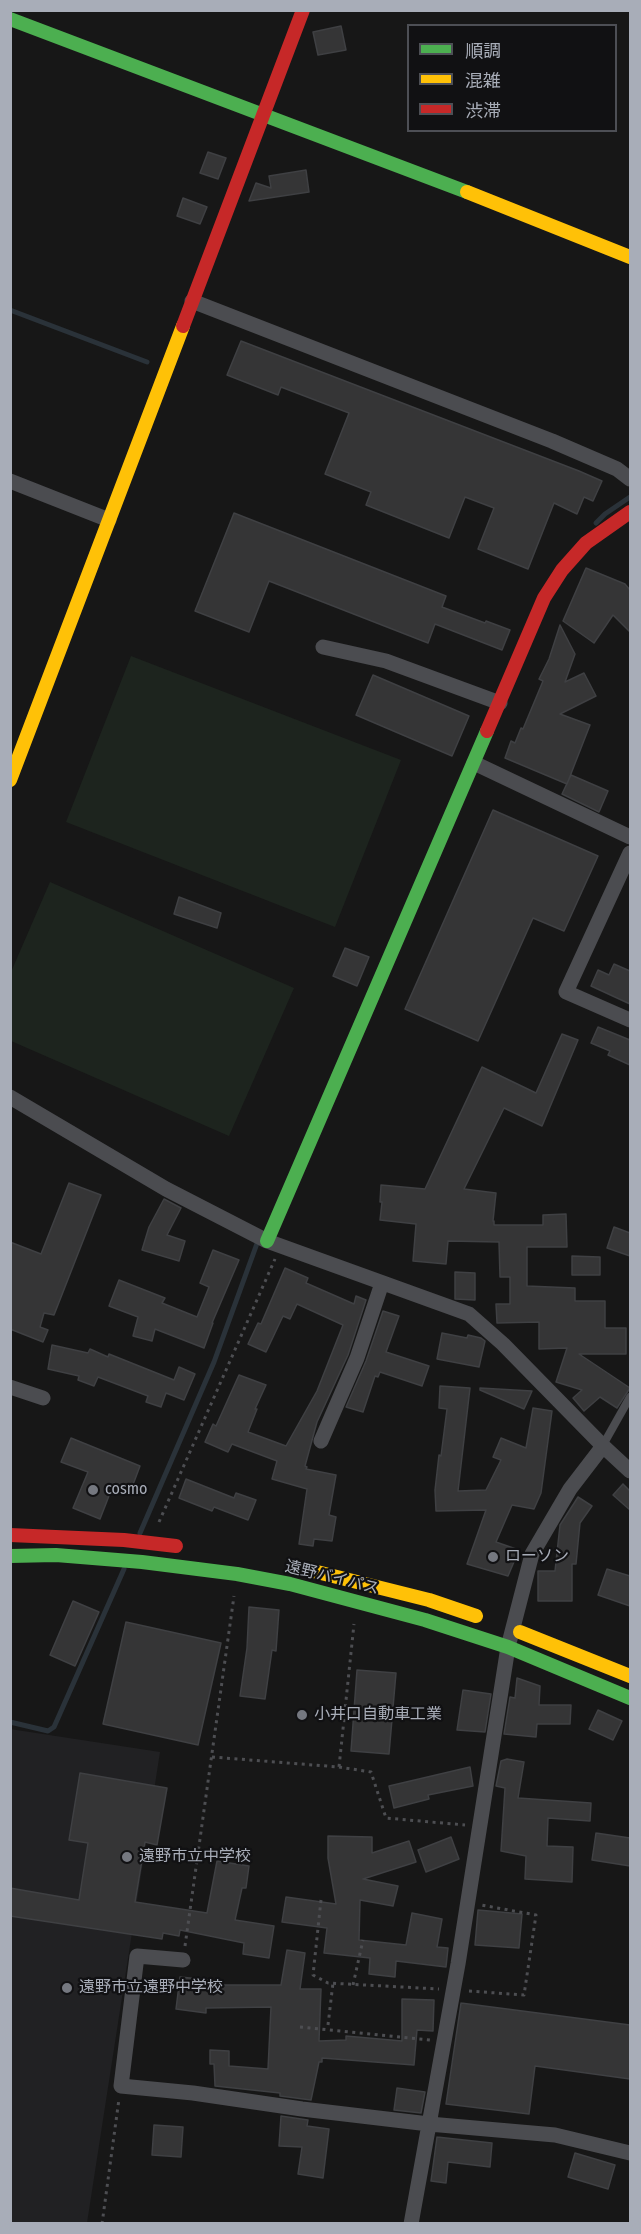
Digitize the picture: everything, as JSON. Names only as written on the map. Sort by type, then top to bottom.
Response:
[{"type":"main road","points":[[10,780],[303,10]]},
{"type":"main road","points":[[10,20],[422,174],[630,257]]},
{"type":"main road","points":[[273,1244],[544,598],[562,570],[586,543],[630,512]]},
{"type":"main road","points":[[10,1535],[92,1538],[193,1548]]},
{"type":"main road","name":"遠野バイパス","points":[[10,1556],[56,1555],[142,1562],[237,1574],[290,1584],[425,1620],[508,1647],[630,1698]]},
{"type":"main road","name":"遠野バイパス","points":[[285,1564],[429,1600],[502,1625],[630,1676]]},
{"type":"street","points":[[192,301],[552,441],[617,469],[630,479]]},
{"type":"street","points":[[10,481],[109,520]]},
{"type":"street","points":[[323,647],[386,661],[499,702]]},
{"type":"street","points":[[474,763],[630,837]]},
{"type":"street","points":[[630,853],[567,992],[630,1020]]},
{"type":"street","points":[[10,1097],[166,1189],[273,1244],[469,1314],[503,1344],[630,1471]]},
{"type":"street","points":[[321,1441],[357,1358],[382,1283]]},
{"type":"street","points":[[10,1387],[43,1398]]},
{"type":"street","points":[[411,2223],[468,1902],[508,1647],[502,1625],[532,1554],[570,1489],[603,1446]]},
{"type":"street","points":[[183,1960],[137,1956],[121,2086],[193,2093],[429,2124],[555,2135],[630,2153]]},
{"type":"lane","points":[[603,1446],[630,1397]]},
{"type":"path","points":[[151,1543],[273,1244]]},
{"type":"path","points":[[183,1960],[237,1574]]},
{"type":"path","points":[[339,1767],[357,1601]]},
{"type":"path","points":[[212,1756],[371,1772],[386,1818],[480,1826]]},
{"type":"path","points":[[321,1900],[313,1975],[328,1983],[524,1995],[536,1915],[468,1902]]},
{"type":"path","points":[[353,1984],[363,1940]]},
{"type":"path","points":[[328,2025],[333,1983]]},
{"type":"path","points":[[300,2027],[444,2041]]},
{"type":"path","points":[[102,2223],[121,2086]]},
{"type":"shaded area","points":[[131,656],[401,760],[335,927],[66,822]]},
{"type":"shaded area","points":[[50,882],[294,988],[229,1136],[11,1041],[11,972]]},
{"type":"shaded area","name":"遠野市立遠野中学校","points":[[10,1729],[160,1752],[87,2223],[11,2223]]},
{"type":"building","points":[[341,26],[346,50],[318,55],[313,32]]},
{"type":"building","points":[[208,152],[226,158],[218,179],[200,173]]},
{"type":"building","points":[[306,170],[309,192],[249,201],[256,183],[271,188],[269,176]]},
{"type":"building","points":[[183,198],[207,207],[200,224],[177,216]]},
{"type":"building","points":[[241,341],[602,481],[593,501],[584,497],[577,514],[554,503],[528,569],[478,549],[494,508],[465,497],[449,538],[366,505],[371,492],[325,474],[349,413],[281,387],[278,395],[227,375]]},
{"type":"building","points":[[234,513],[446,596],[442,607],[510,630],[502,650],[435,624],[428,643],[269,581],[249,632],[195,611]]},
{"type":"building","points":[[586,568],[625,584],[630,590],[630,632],[613,615],[594,643],[563,621]]},
{"type":"building","points":[[560,625],[575,654],[565,682],[584,673],[596,696],[560,714],[590,725],[567,784],[505,758],[511,741],[515,743],[521,728],[523,729],[543,681],[539,679],[549,659]]},
{"type":"building","points":[[373,675],[469,716],[452,756],[356,715]]},
{"type":"building","points":[[571,775],[608,791],[599,812],[562,794]]},
{"type":"building","points":[[493,810],[598,856],[564,931],[533,918],[478,1041],[405,1009]]},
{"type":"building","points":[[179,897],[221,913],[217,928],[174,914]]},
{"type":"building","points":[[345,948],[369,957],[357,986],[333,976]]},
{"type":"building","points":[[614,964],[630,971],[630,1004],[591,986],[598,970],[609,975]]},
{"type":"building","points":[[598,1027],[630,1040],[630,1065],[608,1055],[610,1051],[591,1043]]},
{"type":"building","points":[[562,1034],[578,1040],[542,1126],[504,1108],[464,1189],[496,1193],[494,1225],[543,1225],[543,1215],[566,1214],[567,1247],[527,1247],[527,1286],[575,1288],[575,1301],[605,1301],[605,1328],[626,1328],[626,1354],[579,1354],[630,1388],[617,1408],[600,1397],[584,1411],[573,1398],[582,1390],[556,1382],[567,1348],[539,1349],[539,1322],[497,1323],[496,1304],[510,1304],[510,1277],[500,1277],[499,1242],[448,1241],[446,1264],[413,1261],[416,1224],[380,1220],[381,1185],[425,1189],[482,1067],[536,1093]]},
{"type":"building","points":[[69,1183],[101,1195],[54,1315],[44,1313],[40,1327],[48,1330],[43,1342],[10,1329],[10,1242],[41,1254]]},
{"type":"building","points":[[164,1199],[181,1208],[167,1235],[185,1241],[179,1261],[142,1250],[149,1227]]},
{"type":"building","points":[[614,1227],[630,1233],[630,1256],[607,1248]]},
{"type":"building","points":[[213,1250],[239,1260],[212,1323],[204,1348],[155,1329],[152,1341],[133,1336],[138,1317],[109,1306],[119,1280],[165,1298],[162,1303],[197,1317],[209,1287],[200,1283]]},
{"type":"building","points":[[572,1256],[600,1257],[600,1275],[572,1275]]},
{"type":"building","points":[[285,1268],[308,1278],[306,1283],[354,1304],[356,1296],[366,1300],[348,1355],[317,1422],[305,1466],[306,1469],[336,1475],[329,1515],[336,1517],[332,1541],[314,1539],[313,1546],[299,1544],[307,1489],[272,1479],[277,1461],[232,1444],[228,1452],[205,1442],[213,1424],[216,1426],[239,1375],[266,1385],[248,1432],[286,1446],[317,1391],[343,1325],[297,1304],[290,1319],[283,1316],[266,1352],[248,1344],[258,1323],[261,1324]]},
{"type":"building","points":[[455,1272],[475,1273],[475,1300],[455,1299]]},
{"type":"building","points":[[383,1311],[399,1316],[386,1352],[429,1366],[422,1386],[380,1372],[378,1377],[375,1376],[363,1412],[346,1407],[366,1361]]},
{"type":"building","points":[[442,1333],[467,1338],[468,1335],[485,1341],[479,1367],[437,1359]]},
{"type":"building","points":[[52,1345],[88,1353],[90,1349],[108,1357],[109,1354],[174,1380],[179,1367],[195,1374],[184,1400],[166,1393],[161,1407],[146,1402],[148,1396],[98,1377],[94,1386],[78,1380],[79,1376],[48,1369]]},
{"type":"building","points":[[440,1386],[470,1388],[458,1491],[486,1490],[501,1460],[493,1457],[501,1438],[526,1448],[533,1408],[552,1411],[541,1493],[534,1509],[512,1505],[496,1542],[519,1550],[508,1576],[467,1564],[486,1510],[436,1511],[435,1490],[447,1409],[439,1408]]},
{"type":"building","points":[[480,1388],[532,1391],[524,1409],[480,1390]]},
{"type":"building","points":[[71,1438],[140,1466],[131,1490],[114,1483],[100,1519],[73,1508],[88,1472],[61,1462]]},
{"type":"building","points":[[186,1479],[234,1498],[236,1493],[256,1500],[248,1520],[214,1507],[212,1511],[179,1498]]},
{"type":"building","points":[[623,1484],[630,1491],[630,1510],[613,1495]]},
{"type":"building","points":[[578,1497],[592,1506],[580,1523],[576,1564],[572,1564],[572,1601],[538,1601],[538,1571],[555,1571],[560,1525]]},
{"type":"building","points":[[607,1569],[630,1576],[630,1606],[598,1595]]},
{"type":"building","points":[[73,1601],[99,1612],[75,1666],[50,1655]]},
{"type":"building","points":[[249,1607],[279,1610],[276,1651],[272,1650],[265,1699],[240,1696],[247,1648]]},
{"type":"building","points":[[126,1622],[221,1643],[198,1745],[103,1724]]},
{"type":"building","points":[[357,1670],[396,1673],[389,1754],[351,1751]]},
{"type":"building","points":[[517,1678],[540,1686],[539,1705],[571,1705],[570,1724],[537,1724],[536,1737],[504,1734],[510,1697],[515,1698]]},
{"type":"building","points":[[463,1690],[491,1694],[485,1732],[457,1730]]},
{"type":"building","points":[[598,1710],[622,1721],[613,1740],[589,1729]]},
{"type":"building","points":[[507,1759],[524,1762],[518,1798],[591,1803],[590,1821],[548,1818],[547,1846],[573,1847],[572,1882],[525,1879],[526,1856],[501,1851],[505,1788],[496,1786],[501,1761]]},
{"type":"building","points":[[470,1767],[473,1786],[428,1795],[429,1799],[394,1808],[389,1786]]},
{"type":"building","name":"遠野市立中学校","points":[[80,1773],[167,1788],[157,1845],[145,1842],[135,1902],[207,1913],[217,1861],[249,1866],[246,1888],[242,1888],[235,1920],[274,1926],[269,1958],[243,1954],[244,1943],[180,1930],[179,1936],[163,1933],[162,1939],[10,1916],[10,1888],[79,1900],[88,1843],[69,1840]]},
{"type":"building","points":[[596,1833],[630,1838],[630,1866],[592,1860]]},
{"type":"building","points":[[328,1836],[372,1837],[372,1853],[409,1841],[416,1862],[363,1879],[398,1886],[393,1906],[360,1900],[359,1940],[406,1945],[412,1913],[442,1919],[437,1947],[448,1948],[446,1967],[396,1961],[395,1977],[369,1974],[370,1958],[324,1953],[327,1928],[282,1922],[286,1897],[336,1904],[328,1858]]},
{"type":"building","points":[[451,1837],[459,1859],[426,1872],[418,1850]]},
{"type":"building","points":[[478,1910],[522,1914],[519,1948],[475,1945]]},
{"type":"building","points":[[287,1950],[305,1953],[300,1989],[321,1989],[319,2041],[346,2040],[346,2036],[402,2041],[402,1999],[434,2000],[433,2031],[417,2030],[414,2065],[322,2058],[322,2062],[319,2062],[311,2100],[280,2096],[280,2093],[215,2086],[214,2064],[210,2064],[210,2050],[229,2051],[229,2066],[268,2069],[271,2007],[206,2008],[206,2013],[176,2009],[180,1977],[210,1980],[209,1985],[281,1985]]},
{"type":"building","points":[[461,2003],[630,2025],[630,2079],[535,2066],[529,2114],[446,2104]]},
{"type":"building","points":[[397,2088],[425,2092],[421,2113],[394,2110]]},
{"type":"building","points":[[281,2116],[308,2120],[307,2126],[329,2129],[323,2178],[298,2174],[302,2147],[279,2146]]},
{"type":"building","points":[[154,2125],[183,2127],[181,2157],[152,2155]]},
{"type":"building","points":[[437,2137],[492,2143],[490,2167],[448,2162],[446,2183],[431,2181]]},
{"type":"building","points":[[575,2153],[615,2165],[608,2189],[568,2177]]},
{"type":"waterway","points":[[10,310],[147,362]]},
{"type":"waterway","points":[[596,523],[630,497]]},
{"type":"waterway","points":[[140,1533],[214,1362],[259,1238]]},
{"type":"waterway","points":[[10,1722],[48,1731],[54,1727],[124,1569]]},
{"type":"traffic: fast","points":[[10,19],[467,192]]},
{"type":"traffic: fast","points":[[267,1241],[487,731]]},
{"type":"traffic: fast","points":[[10,1556],[56,1555],[142,1562],[237,1574],[290,1584],[425,1620],[508,1647],[630,1698]]},
{"type":"traffic: slow","points":[[467,192],[630,257]]},
{"type":"traffic: slow","points":[[10,780],[183,326]]},
{"type":"traffic: slow","points":[[301,1568],[429,1600],[476,1616]]},
{"type":"traffic: slow","points":[[520,1632],[630,1676]]},
{"type":"traffic: jam","points":[[183,326],[303,10]]},
{"type":"traffic: jam","points":[[487,731],[544,598],[562,570],[586,543],[630,512]]},
{"type":"traffic: jam","points":[[10,1535],[124,1540],[176,1546]]},
{"type":"place","name":"cosmo","points":[[93,1490]]},
{"type":"place","name":"ローソン","points":[[493,1557]]},
{"type":"place","name":"小井口自動車工業","points":[[302,1715]]},
{"type":"place","name":"遠野市立中学校","points":[[127,1857]]},
{"type":"place","name":"遠野市立遠野中学校","points":[[67,1988]]}]
